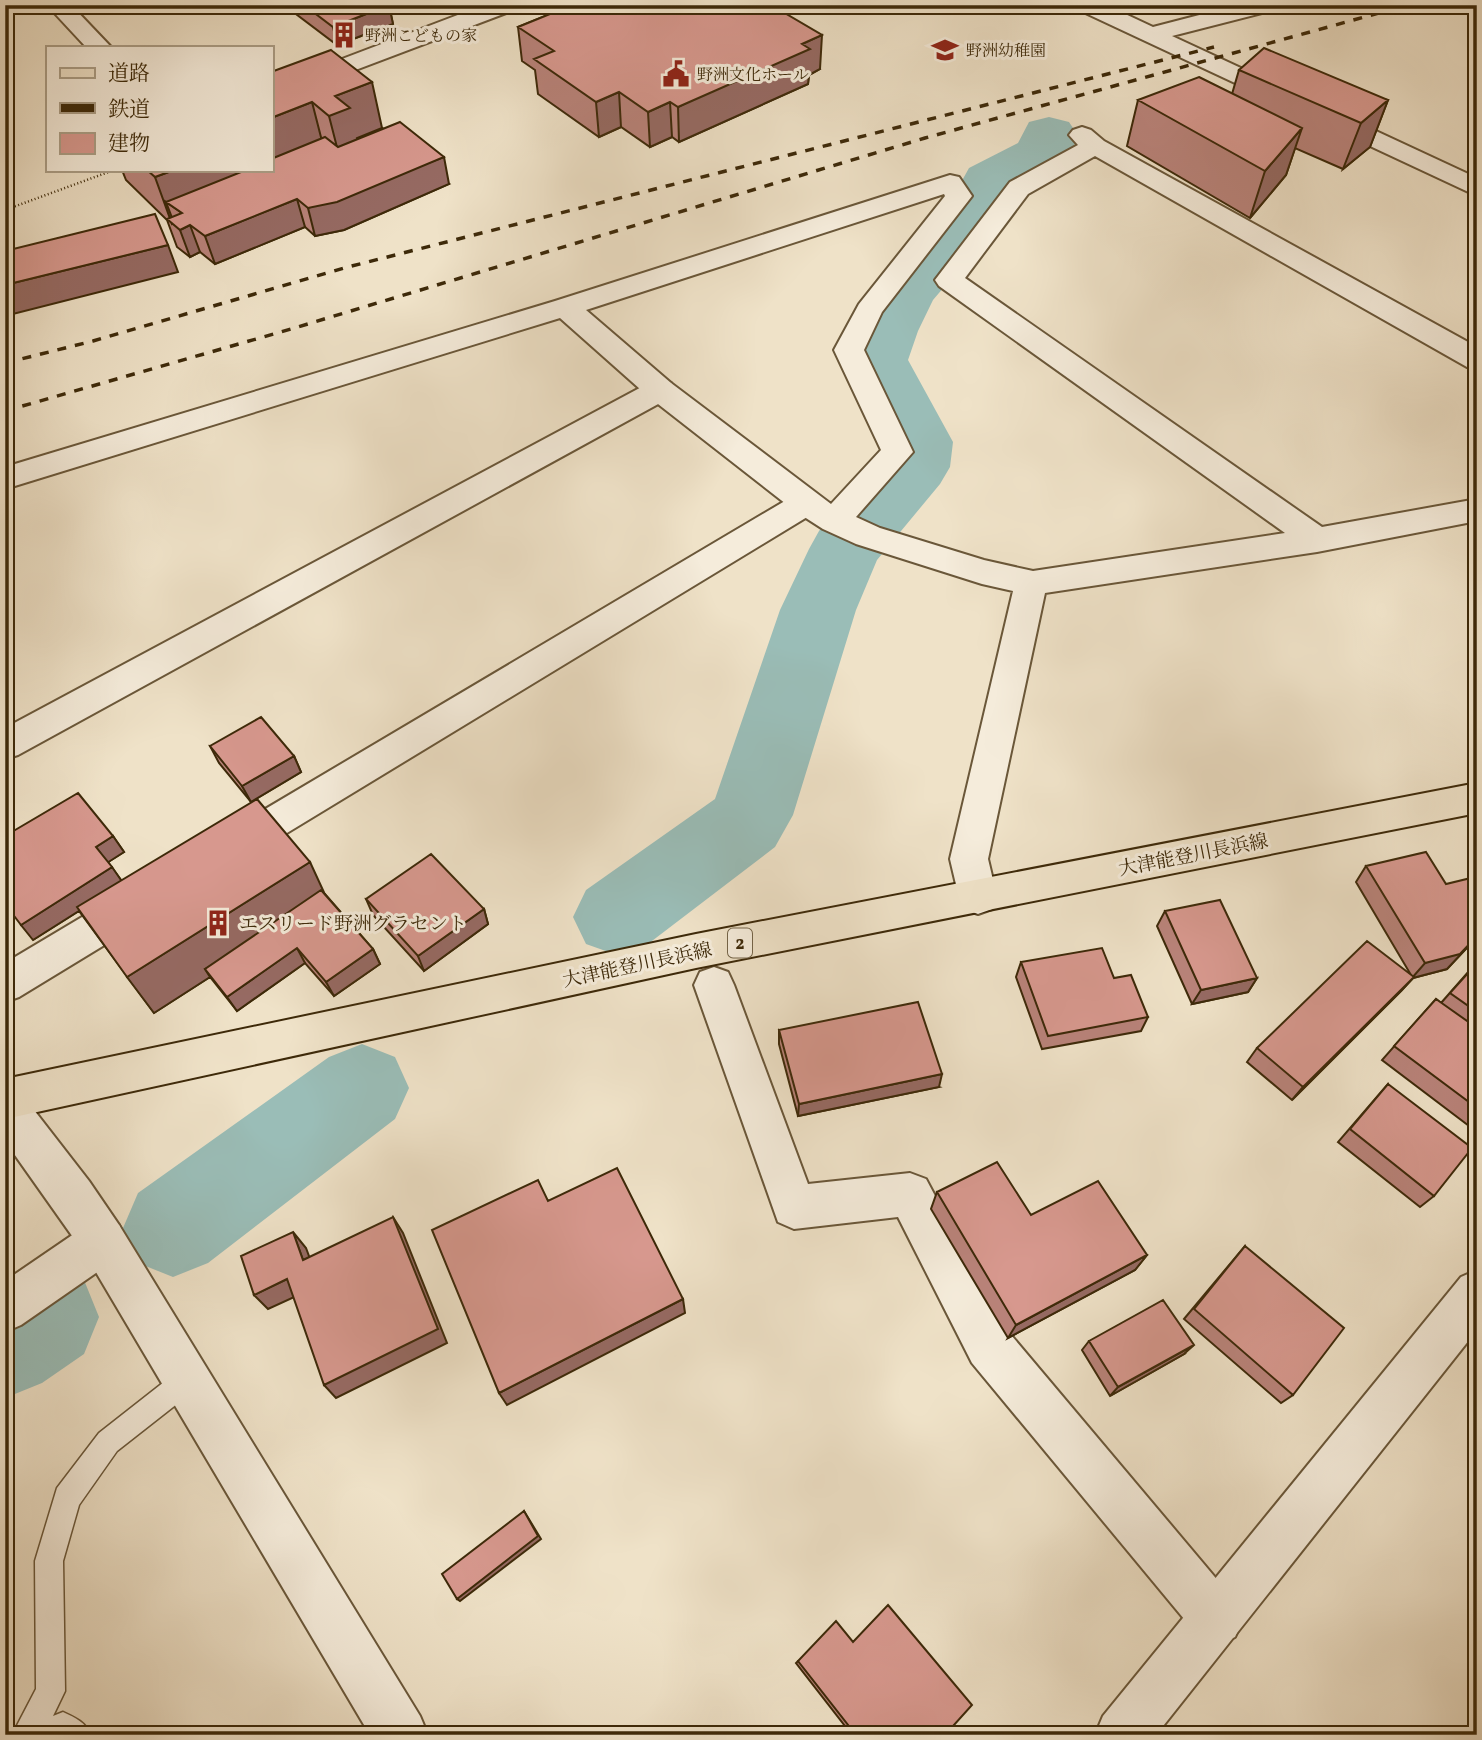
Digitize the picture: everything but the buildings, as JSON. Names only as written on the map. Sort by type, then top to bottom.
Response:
[{"type":"main road","name":"大津能登川長浜線","points":[[5,1099],[683,954],[1477,798]]},
{"type":"street","points":[[58,5],[98,46]]},
{"type":"street","points":[[1087,5],[1473,183]]},
{"type":"street","points":[[1149,35],[1266,5]]},
{"type":"street","points":[[273,94],[495,7]]},
{"type":"street","points":[[1317,540],[949,280],[1019,188],[1088,141],[1477,360]]},
{"type":"street","points":[[5,478],[565,307],[950,183],[959,195],[869,310],[849,351],[897,452],[837,521],[201,866]]},
{"type":"street","points":[[565,307],[660,390],[837,521],[982,572],[1033,583],[1317,540],[1477,510]]},
{"type":"street","points":[[5,745],[660,390]]},
{"type":"street","points":[[978,897],[969,859],[1027,597],[1033,583]]},
{"type":"street","points":[[5,984],[165,888]]},
{"type":"street","points":[[714,985],[793,1207],[910,1194],[989,1346],[1217,1619]]},
{"type":"street","points":[[5,1106],[73,1196],[103,1241],[401,1735]]},
{"type":"street","points":[[5,1309],[103,1241]]},
{"type":"street","points":[[1122,1735],[1477,1293]]},
{"type":"lane","points":[[27,1735],[51,1691],[50,1561],[67,1499],[108,1442],[187,1380]]},
{"type":"lane","points":[[45,1735],[63,1727],[76,1735]]},
{"type":"path","points":[[5,210],[109,172]]},
{"type":"waterway","points":[[617,917],[745,823],[751,815],[818,610],[845,549],[915,467],[919,442],[875,360],[885,331],[911,287],[957,235],[980,204],[990,180],[1043,153],[1049,134]]},
{"type":"waterway","points":[[173,1228],[362,1088]]},
{"type":"waterway","points":[[5,1346],[47,1317]]},
{"type":"railway","points":[[5,411],[291,329],[925,138],[1408,5]]},
{"type":"railway","points":[[5,363],[93,341],[344,268],[1214,47]]},
{"type":"place","name":"野洲こどもの家","points":[[344,35]]},
{"type":"place","name":"野洲幼稚園","points":[[945,50]]},
{"type":"place","name":"野洲文化ホール","points":[[676,74]]},
{"type":"place","name":"エスリード野洲グラセント","points":[[218,923]]}]
